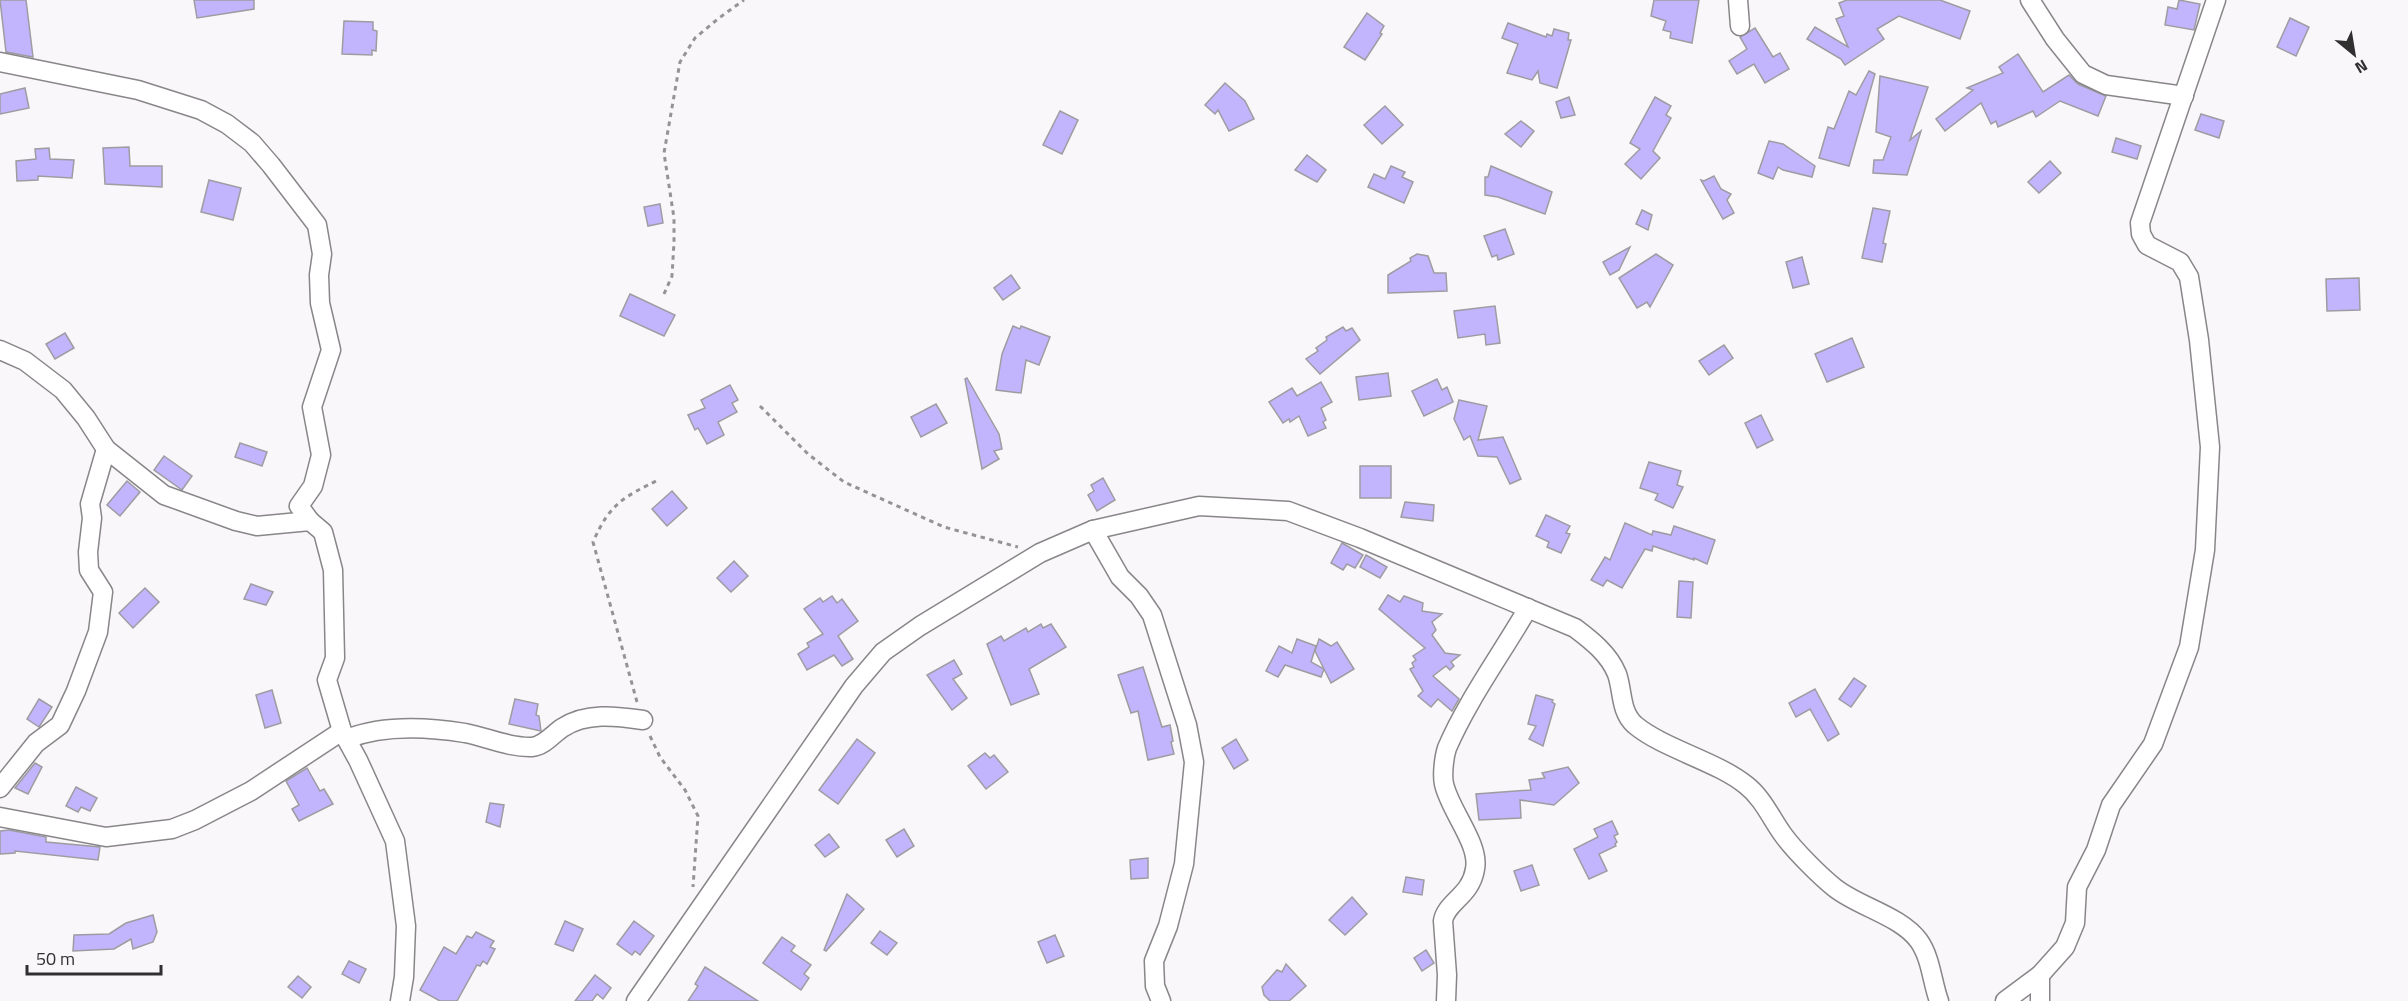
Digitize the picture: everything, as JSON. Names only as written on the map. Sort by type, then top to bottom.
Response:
[{"type":"street","points":[[1738,0],[1740,26]]},
{"type":"street","points":[[2030,0],[2055,39],[2083,74],[2106,85],[2184,96]]},
{"type":"street","points":[[2005,1001],[2040,975],[2065,947],[2075,923],[2077,887],[2096,850],[2111,805],[2153,744],[2189,647],[2205,550],[2210,447],[2199,340],[2189,277],[2180,262],[2147,244],[2141,234],[2140,224],[2216,0]]},
{"type":"street","points":[[0,62],[138,90],[201,111],[227,124],[252,143],[317,225],[322,254],[319,275],[320,303],[331,350],[312,407],[321,455],[313,486],[299,506],[322,532],[333,570],[335,658],[327,680],[344,735],[395,841],[406,926],[404,977],[400,1001]]},
{"type":"street","points":[[0,350],[25,361],[63,390],[86,418],[106,449],[164,495],[236,522],[257,526],[310,521]]},
{"type":"street","points":[[0,788],[36,743],[60,725],[76,691],[98,632],[103,592],[89,570],[88,552],[92,518],[90,504],[106,449]]},
{"type":"street","points":[[636,1001],[854,686],[883,652],[920,626],[1040,554],[1093,530],[1199,506],[1288,511],[1360,538],[1575,628],[1597,645],[1617,674],[1626,712],[1633,723],[1645,732],[1747,785],[1763,804],[1785,838],[1836,888],[1905,928],[1919,940],[1927,957],[1939,1001]]},
{"type":"street","points":[[1093,530],[1120,577],[1139,596],[1152,615],[1186,725],[1194,762],[1184,864],[1168,926],[1154,962],[1155,987],[1161,1001]]},
{"type":"street","points":[[1446,1001],[1444,913],[1471,885],[1476,867],[1475,850],[1450,803],[1443,782],[1446,750],[1527,608]]},
{"type":"street","points":[[0,817],[106,837],[172,829],[195,820],[251,791],[344,735],[404,729],[464,733],[524,747],[535,747],[563,727],[584,719],[612,716],[643,720]]},
{"type":"street","points":[[2040,975],[2040,1001]]},
{"type":"path","points":[[664,294],[672,276],[674,242],[674,218],[664,153],[680,62],[695,38],[744,0]]},
{"type":"path","points":[[760,406],[808,454],[844,482],[944,527],[989,537],[1040,554]]},
{"type":"path","points":[[660,479],[623,498],[603,518],[592,542],[643,720],[660,757],[685,790],[698,816],[693,890]]},
{"type":"building","points":[[0,0],[26,0],[33,57],[6,52]]},
{"type":"building","points":[[194,0],[254,0],[254,9],[197,18]]},
{"type":"building","points":[[1654,0],[1699,0],[1692,43],[1670,38],[1671,32],[1663,30],[1666,21],[1651,16]]},
{"type":"building","points":[[1847,0],[1940,0],[1970,11],[1960,39],[1899,16],[1877,29],[1884,39],[1845,65],[1841,59],[1807,39],[1815,27],[1848,47],[1836,19],[1844,16],[1839,3]]},
{"type":"building","points":[[2179,0],[2200,4],[2194,30],[2165,25],[2168,7],[2177,9]]},
{"type":"building","points":[[1367,13],[1384,26],[1380,33],[1382,34],[1365,60],[1344,47]]},
{"type":"building","points":[[2290,18],[2309,27],[2296,56],[2277,47]]},
{"type":"building","points":[[344,21],[373,22],[373,30],[377,31],[376,51],[372,50],[372,55],[342,54]]},
{"type":"building","points":[[1508,23],[1546,37],[1547,34],[1552,36],[1554,29],[1569,33],[1568,40],[1571,40],[1557,88],[1540,83],[1538,71],[1532,80],[1507,73],[1518,44],[1502,38]]},
{"type":"building","points":[[1755,28],[1773,57],[1780,53],[1789,69],[1765,83],[1754,64],[1737,74],[1729,61],[1747,49],[1740,37]]},
{"type":"building","points":[[2018,54],[2043,92],[2069,75],[2078,84],[2106,96],[2098,116],[2060,101],[2036,117],[2033,111],[1998,127],[1996,121],[1991,124],[1981,103],[1945,131],[1936,119],[1973,90],[1967,88],[2003,73],[1999,67]]},
{"type":"building","points":[[1869,71],[1875,74],[1849,166],[1819,158],[1828,127],[1834,129],[1849,91],[1856,95]]},
{"type":"building","points":[[1880,76],[1928,87],[1910,140],[1921,131],[1907,175],[1873,173],[1874,160],[1883,160],[1891,137],[1876,132]]},
{"type":"building","points":[[1225,83],[1245,101],[1254,119],[1229,131],[1218,110],[1215,114],[1205,105]]},
{"type":"building","points":[[25,88],[29,108],[0,114],[0,94]]},
{"type":"building","points":[[1569,97],[1575,115],[1561,118],[1556,102]]},
{"type":"building","points":[[1655,97],[1671,106],[1666,115],[1671,118],[1653,151],[1660,158],[1641,179],[1625,164],[1640,149],[1630,143]]},
{"type":"building","points":[[1385,106],[1403,125],[1382,144],[1364,125]]},
{"type":"building","points":[[1060,111],[1078,120],[1062,154],[1043,145]]},
{"type":"building","points":[[2201,114],[2224,121],[2219,138],[2195,130]]},
{"type":"building","points":[[1521,121],[1534,131],[1521,147],[1505,134]]},
{"type":"building","points":[[2116,138],[2141,146],[2137,159],[2112,152]]},
{"type":"building","points":[[1769,141],[1783,144],[1815,166],[1812,177],[1778,167],[1773,179],[1758,173]]},
{"type":"building","points":[[129,147],[130,166],[162,166],[162,187],[105,184],[103,148]]},
{"type":"building","points":[[49,148],[50,159],[74,160],[72,178],[38,176],[38,180],[17,181],[16,161],[36,159],[35,149]]},
{"type":"building","points":[[1307,155],[1326,170],[1317,182],[1295,170]]},
{"type":"building","points":[[2050,161],[2061,173],[2039,193],[2028,182]]},
{"type":"building","points":[[1391,166],[1405,172],[1402,177],[1413,182],[1404,203],[1368,187],[1374,174],[1385,179]]},
{"type":"building","points":[[1491,166],[1552,192],[1545,214],[1498,197],[1485,195],[1485,177],[1488,177]]},
{"type":"building","points":[[1714,176],[1721,189],[1731,194],[1727,200],[1734,213],[1723,219],[1701,180],[1704,181]]},
{"type":"building","points":[[209,180],[241,188],[233,220],[201,212]]},
{"type":"building","points":[[660,204],[663,223],[648,226],[644,207]]},
{"type":"building","points":[[1873,208],[1890,211],[1883,243],[1886,244],[1882,262],[1862,258]]},
{"type":"building","points":[[1642,210],[1652,215],[1648,230],[1636,224]]},
{"type":"building","points":[[1505,229],[1514,254],[1498,260],[1497,255],[1492,257],[1484,236]]},
{"type":"building","points":[[1630,247],[1619,270],[1610,275],[1603,262]]},
{"type":"building","points":[[1417,254],[1428,256],[1434,273],[1446,273],[1447,291],[1388,293],[1388,275],[1411,261],[1410,258]]},
{"type":"building","points":[[1656,254],[1673,265],[1650,307],[1647,302],[1637,308],[1619,278]]},
{"type":"building","points":[[1802,257],[1809,284],[1793,288],[1786,262]]},
{"type":"building","points":[[1011,275],[1020,288],[1003,300],[994,288]]},
{"type":"building","points":[[2359,278],[2360,310],[2327,311],[2326,279]]},
{"type":"building","points":[[630,294],[675,315],[664,336],[620,316]]},
{"type":"building","points":[[1495,306],[1500,343],[1486,345],[1485,334],[1458,338],[1454,311]]},
{"type":"building","points":[[1013,326],[1020,329],[1021,326],[1050,337],[1039,365],[1026,360],[1021,393],[996,390],[1002,354]]},
{"type":"building","points":[[1343,327],[1346,331],[1352,328],[1360,340],[1320,374],[1306,359],[1318,351],[1316,348],[1327,340],[1326,337]]},
{"type":"building","points":[[65,333],[74,348],[55,359],[46,344]]},
{"type":"building","points":[[1852,338],[1864,367],[1827,382],[1815,354]]},
{"type":"building","points":[[1724,345],[1733,358],[1709,375],[1699,361]]},
{"type":"building","points":[[1388,373],[1391,396],[1359,400],[1356,377]]},
{"type":"building","points":[[967,378],[999,434],[1002,449],[994,451],[999,459],[982,469],[965,379]]},
{"type":"building","points":[[1437,379],[1442,390],[1447,387],[1453,402],[1424,416],[1412,391]]},
{"type":"building","points":[[1321,382],[1332,402],[1321,408],[1326,420],[1323,422],[1326,428],[1308,436],[1299,416],[1290,422],[1289,419],[1283,423],[1269,402],[1292,388],[1297,396]]},
{"type":"building","points":[[730,385],[738,400],[732,403],[737,412],[718,422],[724,435],[707,444],[698,428],[695,430],[688,415],[705,408],[701,400]]},
{"type":"building","points":[[1459,400],[1487,406],[1478,440],[1503,437],[1521,479],[1510,484],[1497,457],[1478,456],[1470,436],[1464,440],[1454,419]]},
{"type":"building","points":[[936,404],[947,423],[921,437],[911,417]]},
{"type":"building","points":[[1761,415],[1773,440],[1757,448],[1745,423]]},
{"type":"building","points":[[240,443],[267,452],[262,466],[235,457]]},
{"type":"building","points":[[164,456],[192,476],[182,490],[154,470]]},
{"type":"building","points":[[1649,462],[1681,471],[1677,485],[1683,487],[1673,508],[1655,500],[1658,494],[1640,488]]},
{"type":"building","points":[[1360,466],[1391,466],[1391,498],[1360,498]]},
{"type":"building","points":[[1103,478],[1115,500],[1097,511],[1088,495],[1094,491],[1091,485]]},
{"type":"building","points":[[127,481],[140,492],[120,516],[107,505]]},
{"type":"building","points":[[672,491],[687,508],[667,526],[652,509]]},
{"type":"building","points":[[1405,502],[1434,505],[1433,521],[1401,517]]},
{"type":"building","points":[[1546,515],[1570,526],[1566,533],[1570,534],[1561,553],[1547,547],[1549,542],[1536,536]]},
{"type":"building","points":[[1625,523],[1652,535],[1653,531],[1671,535],[1674,526],[1715,540],[1707,564],[1653,546],[1652,551],[1645,549],[1622,588],[1607,580],[1603,586],[1591,580],[1605,557],[1610,560]]},
{"type":"building","points":[[1342,543],[1363,555],[1355,568],[1347,564],[1343,570],[1331,563]]},
{"type":"building","points":[[1366,555],[1387,567],[1380,578],[1360,567]]},
{"type":"building","points":[[734,561],[748,576],[731,592],[717,578]]},
{"type":"building","points":[[1679,581],[1693,582],[1691,618],[1677,617]]},
{"type":"building","points":[[251,584],[273,592],[266,605],[244,599]]},
{"type":"building","points":[[145,588],[159,602],[133,628],[119,613]]},
{"type":"building","points":[[1388,595],[1400,602],[1404,596],[1423,603],[1422,611],[1442,614],[1432,622],[1436,630],[1432,635],[1445,653],[1460,655],[1451,662],[1454,666],[1450,670],[1446,666],[1433,676],[1459,699],[1452,711],[1438,699],[1431,707],[1418,696],[1423,691],[1410,669],[1414,667],[1412,663],[1416,660],[1413,656],[1425,648],[1379,609]]},
{"type":"building","points":[[832,596],[837,603],[842,599],[858,621],[838,636],[853,659],[842,666],[834,655],[807,670],[798,654],[809,647],[807,643],[823,634],[804,609],[820,598],[823,602]]},
{"type":"building","points":[[1041,624],[1043,628],[1051,624],[1066,647],[1029,669],[1039,694],[1011,705],[987,644],[1001,636],[1004,641],[1026,628],[1028,632]]},
{"type":"building","points":[[1297,639],[1316,646],[1311,662],[1324,669],[1321,677],[1285,665],[1278,677],[1266,671],[1279,646],[1292,653]]},
{"type":"building","points":[[1319,639],[1331,646],[1337,642],[1354,669],[1331,683],[1315,651]]},
{"type":"building","points":[[954,660],[962,674],[953,679],[967,698],[952,710],[927,675]]},
{"type":"building","points":[[1143,667],[1162,727],[1170,725],[1174,754],[1148,760],[1138,711],[1131,713],[1118,675]]},
{"type":"building","points":[[1854,678],[1866,686],[1851,707],[1839,699]]},
{"type":"building","points":[[1815,689],[1839,734],[1828,741],[1810,709],[1796,717],[1789,703]]},
{"type":"building","points":[[272,690],[281,723],[265,728],[256,695]]},
{"type":"building","points":[[1536,695],[1553,700],[1555,704],[1543,746],[1529,739],[1536,726],[1528,724]]},
{"type":"building","points":[[39,699],[52,707],[39,727],[27,719]]},
{"type":"building","points":[[515,699],[538,704],[536,715],[539,716],[541,731],[509,724]]},
{"type":"building","points":[[857,739],[875,753],[838,804],[819,790]]},
{"type":"building","points":[[1236,739],[1248,760],[1234,769],[1222,748]]},
{"type":"building","points":[[985,753],[990,758],[994,755],[1008,772],[986,789],[968,766]]},
{"type":"building","points":[[35,763],[42,767],[28,794],[15,788]]},
{"type":"building","points":[[1568,767],[1579,783],[1554,805],[1520,800],[1521,818],[1479,820],[1476,794],[1531,790],[1529,780],[1545,778],[1542,773]]},
{"type":"building","points":[[307,768],[320,791],[324,789],[333,804],[299,821],[292,809],[299,805],[286,781]]},
{"type":"building","points":[[76,787],[97,798],[90,811],[81,807],[78,812],[66,806]]},
{"type":"building","points":[[490,803],[504,805],[500,827],[486,822]]},
{"type":"building","points":[[1612,821],[1618,834],[1614,836],[1616,846],[1599,854],[1607,871],[1589,879],[1574,849],[1598,837],[1594,829]]},
{"type":"building","points":[[904,829],[914,846],[897,857],[886,840]]},
{"type":"building","points":[[9,830],[46,837],[46,842],[100,847],[98,860],[15,851],[15,853],[0,854],[0,831]]},
{"type":"building","points":[[829,834],[839,847],[825,857],[815,845]]},
{"type":"building","points":[[1148,858],[1148,878],[1131,879],[1130,860]]},
{"type":"building","points":[[1532,865],[1539,885],[1521,891],[1514,871]]},
{"type":"building","points":[[1406,877],[1424,880],[1422,895],[1403,892]]},
{"type":"building","points":[[847,894],[864,909],[826,951],[824,950]]},
{"type":"building","points":[[1352,897],[1367,914],[1345,935],[1329,920]]},
{"type":"building","points":[[153,915],[157,932],[153,942],[133,949],[131,939],[114,949],[73,951],[74,935],[109,934],[126,923]]},
{"type":"building","points":[[565,921],[583,929],[573,951],[555,944]]},
{"type":"building","points":[[634,921],[654,936],[640,955],[635,951],[632,955],[617,944]]},
{"type":"building","points":[[880,931],[897,943],[887,955],[871,943]]},
{"type":"building","points":[[476,932],[494,941],[490,947],[495,949],[487,964],[483,961],[480,966],[477,965],[457,1001],[440,1001],[420,990],[444,947],[456,954],[467,936],[472,938]]},
{"type":"building","points":[[1055,935],[1064,956],[1047,963],[1038,942]]},
{"type":"building","points":[[782,937],[795,946],[791,951],[811,965],[804,974],[809,978],[801,990],[763,963]]},
{"type":"building","points":[[1426,950],[1434,963],[1422,971],[1414,958]]},
{"type":"building","points":[[349,961],[366,969],[359,983],[342,974]]},
{"type":"building","points":[[1286,964],[1306,986],[1289,1001],[1270,1001],[1264,995],[1262,987],[1277,970],[1282,972]]},
{"type":"building","points":[[705,967],[758,1001],[688,1001],[698,986],[695,984]]},
{"type":"building","points":[[595,975],[611,988],[603,999],[597,994],[592,1001],[575,1001]]},
{"type":"building","points":[[298,976],[311,987],[302,998],[288,987]]}]
